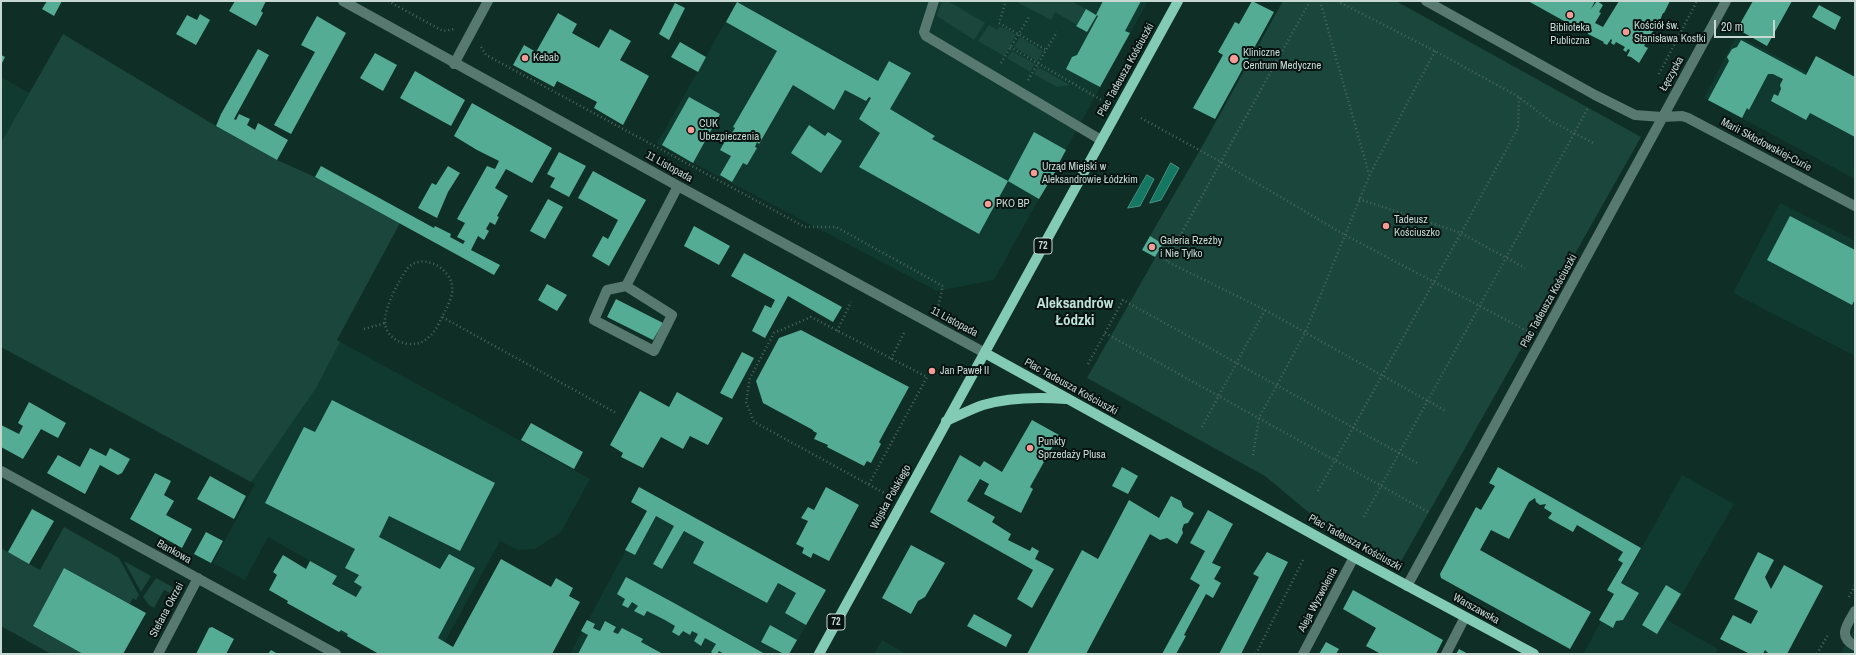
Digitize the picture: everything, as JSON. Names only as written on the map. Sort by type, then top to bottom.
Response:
[{"type":"main road","name":"Plac Tadeusza Kościuszki","points":[[1178,1],[985,352],[1407,586]]},
{"type":"main road","name":"Wojska Polskiego","points":[[819,654],[985,352]]},
{"type":"main road","points":[[946,421],[995,402],[1038,398],[1069,399]]},
{"type":"main road","name":"Warszawska","points":[[1407,586],[1534,654]]},
{"type":"street","name":"11 Listopada","points":[[343,1],[454,64],[985,352]]},
{"type":"street","points":[[454,64],[488,1]]},
{"type":"street","points":[[934,1],[924,32],[926,36],[1101,140]]},
{"type":"street","points":[[1426,1],[1588,91],[1635,115],[1662,117]]},
{"type":"street","name":"Łęczycka","points":[[1662,117],[1726,1]]},
{"type":"street","name":"Marii Skłodowskiej-Curie","points":[[1662,117],[1682,116],[1688,118],[1855,206]]},
{"type":"street","name":"Plac Tadeusza Kościuszki","points":[[1407,586],[1662,117]]},
{"type":"street","points":[[626,286],[678,186]]},
{"type":"street","points":[[626,286],[672,315],[654,351],[594,320],[607,290],[626,286]]},
{"type":"street","name":"Bankowa","points":[[1,470],[336,654]]},
{"type":"street","name":"Aleja Wyzwolenia","points":[[1303,654],[1354,557]]},
{"type":"street","name":"Stefana Okrzei","points":[[158,654],[198,578]]},
{"type":"street","points":[[1855,611],[1847,624],[1844,636],[1847,641],[1855,646]]},
{"type":"street","points":[[1446,654],[1465,617]]},
{"type":"path","points":[[388,1],[443,31],[449,31],[459,26],[481,39],[480,45],[486,55],[791,220],[805,227],[836,227],[943,286],[934,325]]},
{"type":"path","points":[[1310,1],[1166,261],[1265,310],[1446,411]]},
{"type":"path","points":[[1320,1],[1370,174]]},
{"type":"path","points":[[1336,1],[1435,51],[1519,98],[1549,120],[1593,143]]},
{"type":"path","points":[[1659,74],[1697,1]]},
{"type":"path","points":[[1005,4],[999,23],[1046,50]]},
{"type":"path","points":[[993,76],[1029,17]]},
{"type":"path","points":[[1021,93],[1057,32]]},
{"type":"path","points":[[1010,47],[1103,101]]},
{"type":"path","points":[[1253,455],[1259,418],[1305,333],[1370,174],[1435,51]]},
{"type":"path","points":[[1318,491],[1518,128],[1519,98]]},
{"type":"path","points":[[1364,517],[1589,108]]},
{"type":"path","points":[[1141,118],[1221,162],[1345,235],[1542,339]]},
{"type":"path","points":[[1359,199],[1461,233],[1525,268]]},
{"type":"path","points":[[419,262],[430,262],[440,266],[449,275],[452,286],[451,298],[442,316],[430,337],[418,344],[407,344],[395,339],[387,330],[385,323],[387,306],[408,268],[419,262]]},
{"type":"path","points":[[1088,364],[1123,300],[1417,462]]},
{"type":"path","points":[[837,331],[851,302]]},
{"type":"path","points":[[1202,426],[1265,310]]},
{"type":"path","points":[[442,316],[616,413]]},
{"type":"path","points":[[869,484],[926,377],[811,317],[774,333],[750,378],[746,402],[754,422],[886,494]]},
{"type":"path","points":[[364,329],[385,323]]},
{"type":"path","points":[[891,359],[905,331]]},
{"type":"path","points":[[1105,333],[1442,520]]},
{"type":"path","points":[[1256,654],[1304,558]]},
{"type":"shaded area","points":[[737,1],[1148,1],[994,280],[937,291],[657,144]]},
{"type":"shaded area","points":[[942,1],[948,1],[985,23],[974,40],[937,16]]},
{"type":"shaded area","points":[[1015,1],[1071,1],[1086,9],[1077,25],[1055,12],[1051,20]]},
{"type":"shaded area","points":[[1283,1],[1396,1],[1641,137],[1399,565],[1331,531],[1265,476],[1087,378],[1163,244],[1150,236]]},
{"type":"shaded area","points":[[989,25],[997,30],[999,27],[1005,28],[1016,35],[1004,56],[978,41]]},
{"type":"shaded area","points":[[63,34],[216,126],[277,160],[315,177],[400,223],[337,340],[340,342],[316,388],[251,482],[1,347],[1,143]]},
{"type":"shaded area","points":[[1737,35],[1855,98],[1855,179],[1704,98]]},
{"type":"shaded area","points":[[1020,37],[1043,51],[1037,61],[1014,47]]},
{"type":"shaded area","points":[[1012,51],[1035,64],[1030,72],[1007,58]]},
{"type":"shaded area","points":[[1038,67],[1070,85],[1057,87],[1034,74]]},
{"type":"shaded area","points":[[1,77],[29,93],[337,340],[590,479],[561,532],[535,549],[518,550],[500,541],[438,654],[379,654],[287,603],[310,561],[268,537],[245,580],[213,563],[255,484],[1,347]]},
{"type":"shaded area","points":[[1171,163],[1179,168],[1161,200],[1150,203]]},
{"type":"shaded area","points":[[1147,175],[1154,179],[1140,206],[1128,208]]},
{"type":"shaded area","points":[[1780,203],[1855,241],[1855,356],[1733,293]]},
{"type":"shaded area","points":[[1682,475],[1734,504],[1667,620],[1718,649],[1715,654],[1583,654]]},
{"type":"shaded area","points":[[647,511],[817,605],[790,654],[570,654]]},
{"type":"shaded area","points":[[64,527],[119,558],[139,595],[136,600],[133,598],[130,604],[64,568],[33,626],[83,654],[51,654],[1,626],[1,548],[40,570]]},
{"type":"shaded area","points":[[124,561],[151,576],[141,592]]},
{"type":"shaded area","points":[[156,578],[180,591],[177,597],[164,590],[154,608],[149,605],[143,597]]},
{"type":"shaded area","points":[[1855,627],[1855,654],[1840,654],[1847,641]]},
{"type":"shaded area","points":[[882,640],[906,654],[874,654]]},
{"type":"building","points":[[47,1],[62,1],[54,16],[42,9]]},
{"type":"building","points":[[235,1],[266,1],[261,11],[263,13],[256,26],[229,11]]},
{"type":"building","points":[[1103,1],[1141,1],[1125,31],[1130,33],[1100,87],[1066,69],[1072,57],[1077,55],[1098,16],[1097,15],[1087,32],[1076,26],[1086,9],[1096,15]]},
{"type":"building","name":"Kliniczne Centrum Medyczne","points":[[1252,1],[1274,12],[1215,119],[1193,108],[1223,55],[1218,52],[1235,22],[1239,24]]},
{"type":"building","name":"Kościół św. Stanisława Kostki","points":[[1528,1],[1595,1],[1591,9],[1597,1],[1603,5],[1599,12],[1601,13],[1595,23],[1603,27],[1619,1],[1670,1],[1658,25],[1656,24],[1652,31],[1654,32],[1652,36],[1650,35],[1644,46],[1648,48],[1639,63],[1627,56],[1630,50],[1628,49],[1626,52],[1623,50],[1625,47],[1616,42],[1614,45],[1611,43],[1611,39],[1607,45],[1583,30],[1582,31]]},
{"type":"building","points":[[1753,1],[1792,1],[1767,46],[1737,29]]},
{"type":"building","points":[[737,2],[878,81],[889,61],[911,73],[890,109],[935,136],[932,139],[1008,181],[979,234],[859,167],[880,133],[859,119],[871,98],[869,97],[866,101],[845,90],[834,110],[793,85],[759,144],[757,142],[755,147],[757,148],[747,165],[743,163],[732,182],[720,175],[731,156],[720,150],[730,132],[732,133],[735,128],[733,127],[777,51],[726,22]]},
{"type":"building","points":[[675,3],[685,8],[669,40],[659,34]]},
{"type":"building","points":[[1819,5],[1841,17],[1835,30],[1812,17]]},
{"type":"building","points":[[558,13],[577,24],[572,33],[599,48],[610,29],[631,41],[620,60],[649,76],[623,125],[594,108],[597,102],[557,81],[554,87],[513,65],[524,45],[536,52]]},
{"type":"building","points":[[200,14],[210,20],[196,45],[176,34],[187,15],[197,20]]},
{"type":"building","points":[[317,16],[346,33],[291,134],[274,125],[315,52],[301,45]]},
{"type":"building","points":[[1741,40],[1806,75],[1816,56],[1855,77],[1855,137],[1810,113],[1806,120],[1771,101],[1774,94],[1778,96],[1783,79],[1773,74],[1768,74],[1749,110],[1747,108],[1742,118],[1708,100],[1729,61],[1727,57],[1732,49],[1737,47]]},
{"type":"building","points":[[680,42],[706,57],[698,72],[671,57]]},
{"type":"building","points":[[258,49],[269,55],[234,119],[236,120],[239,114],[250,119],[247,125],[255,130],[258,123],[288,140],[277,160],[216,126],[221,114]]},
{"type":"building","points":[[375,53],[397,65],[383,91],[360,78]]},
{"type":"building","points":[[1,55],[5,57],[1,65]]},
{"type":"building","points":[[415,71],[465,100],[451,126],[400,98]]},
{"type":"building","name":"CUK Ubezpieczenia","points":[[689,97],[720,114],[693,163],[662,145]]},
{"type":"building","points":[[472,103],[552,148],[532,183],[506,169],[495,188],[508,196],[497,216],[499,217],[495,225],[490,222],[486,229],[489,231],[484,240],[478,236],[471,250],[500,265],[494,275],[315,177],[321,166],[434,228],[435,226],[451,234],[450,237],[463,244],[465,241],[457,237],[465,223],[457,219],[487,166],[495,169],[499,161],[454,136]]},
{"type":"building","points":[[809,125],[825,136],[828,132],[842,141],[821,173],[791,153]]},
{"type":"building","name":"Urząd Miejski w Aleksandrowie Łódzkim","points":[[1034,132],[1066,150],[1059,163],[1060,164],[1039,199],[1008,181]]},
{"type":"building","points":[[559,152],[586,166],[569,197],[550,187],[555,178],[547,174]]},
{"type":"building","points":[[448,166],[460,173],[448,192],[437,218],[418,208],[432,183],[436,185]]},
{"type":"building","points":[[593,171],[646,200],[609,266],[592,256],[603,236],[608,239],[618,220],[578,198]]},
{"type":"building","points":[[548,199],[563,207],[545,239],[530,231]]},
{"type":"building","points":[[1790,216],[1855,250],[1855,299],[1852,305],[1767,260]]},
{"type":"building","points":[[694,226],[730,246],[719,265],[684,246]]},
{"type":"building","name":"Galeria Rzeźby i Nie Tylko","points":[[1150,236],[1163,244],[1155,257],[1142,250]]},
{"type":"building","points":[[744,253],[842,307],[833,322],[788,296],[765,338],[752,331],[765,305],[771,308],[775,300],[731,276]]},
{"type":"building","points":[[547,284],[567,295],[557,311],[538,300]]},
{"type":"building","points":[[616,299],[663,323],[653,340],[607,317]]},
{"type":"building","points":[[801,330],[909,387],[879,442],[881,444],[871,463],[867,461],[864,466],[827,447],[828,445],[814,439],[817,433],[813,430],[763,403],[756,381],[779,338]]},
{"type":"building","points":[[742,352],[754,358],[732,399],[720,393]]},
{"type":"building","points":[[640,391],[669,407],[677,392],[723,418],[708,445],[690,436],[683,449],[661,437],[643,468],[621,457],[623,453],[610,445]]},
{"type":"building","points":[[332,400],[495,483],[460,551],[389,516],[379,537],[440,569],[449,554],[475,568],[438,638],[453,647],[501,559],[551,587],[556,578],[573,588],[569,596],[580,602],[552,654],[379,654],[347,636],[348,634],[341,630],[339,632],[287,603],[288,601],[269,590],[277,575],[273,572],[283,555],[306,569],[310,561],[337,576],[332,584],[356,597],[362,587],[354,582],[359,575],[345,568],[355,549],[265,503],[304,427],[315,432]]},
{"type":"building","points":[[29,402],[66,423],[58,438],[41,429],[23,459],[1,447],[1,425],[19,434],[23,426],[18,423]]},
{"type":"building","points":[[1032,420],[1059,435],[1030,487],[1033,489],[1021,513],[984,494],[989,484],[980,479],[967,501],[995,517],[992,522],[1011,534],[1008,540],[1030,551],[1032,547],[1039,551],[1035,559],[1054,569],[1032,608],[1017,599],[1033,570],[930,512],[960,455],[980,467],[984,461],[1002,472]]},
{"type":"building","points":[[531,423],[583,452],[574,469],[521,440]]},
{"type":"building","points":[[90,448],[106,456],[110,448],[130,459],[122,473],[118,475],[100,465],[85,494],[47,473],[58,455],[80,467]]},
{"type":"building","points":[[1122,467],[1138,476],[1128,494],[1112,486]]},
{"type":"building","points":[[1498,467],[1641,548],[1621,583],[1639,593],[1623,620],[1616,621],[1613,628],[1599,620],[1614,594],[1607,590],[1623,563],[1618,560],[1623,552],[1577,525],[1573,532],[1548,518],[1552,513],[1544,508],[1546,504],[1540,505],[1536,502],[1535,498],[1529,502],[1509,539],[1491,530],[1480,550],[1591,612],[1570,649],[1441,578],[1440,574],[1476,507],[1481,510],[1495,486],[1489,483]]},
{"type":"building","points":[[155,473],[171,481],[164,495],[174,501],[166,515],[192,529],[182,548],[130,519]]},
{"type":"building","points":[[210,476],[246,496],[234,519],[197,499]]},
{"type":"building","points":[[639,487],[826,590],[806,625],[785,613],[796,593],[778,583],[767,603],[693,563],[704,542],[684,531],[662,569],[653,564],[674,526],[656,516],[635,555],[625,550],[647,511],[631,502]]},
{"type":"building","points":[[826,487],[859,505],[829,561],[813,553],[811,558],[802,553],[804,548],[796,544],[808,521],[801,518],[808,507],[814,510]]},
{"type":"building","points":[[1171,496],[1181,501],[1183,507],[1194,513],[1188,523],[1184,524],[1182,529],[1183,533],[1177,544],[1167,538],[1160,540],[1150,534],[1086,654],[1027,654],[1082,550],[1098,559],[1129,500],[1159,518]]},
{"type":"building","points":[[32,509],[54,521],[29,564],[8,552]]},
{"type":"building","points":[[1208,510],[1233,524],[1212,563],[1221,567],[1214,579],[1221,583],[1213,598],[1206,594],[1184,635],[1186,636],[1176,654],[1162,654],[1200,585],[1190,579],[1205,551],[1190,543]]},
{"type":"building","points":[[206,532],[223,541],[211,563],[194,554]]},
{"type":"building","points":[[911,545],[945,563],[925,597],[918,601],[911,614],[882,598]]},
{"type":"building","points":[[1267,552],[1288,562],[1241,654],[1219,654],[1259,577],[1253,574]]},
{"type":"building","points":[[1758,552],[1774,560],[1765,577],[1771,589],[1784,565],[1823,586],[1787,654],[1769,654],[1765,650],[1763,654],[1750,654],[1720,639],[1733,615],[1751,624],[1758,611],[1734,599]]},
{"type":"building","points":[[64,568],[146,613],[123,654],[83,654],[33,626]]},
{"type":"building","points":[[626,577],[765,654],[724,654],[719,651],[717,654],[714,654],[711,652],[716,644],[705,638],[701,646],[694,641],[698,634],[692,631],[690,635],[683,631],[679,636],[672,632],[675,626],[665,620],[647,611],[644,616],[634,611],[638,606],[632,602],[628,608],[622,605],[625,599],[617,594]]},
{"type":"building","points":[[1666,585],[1681,594],[1657,634],[1642,625]]},
{"type":"building","points":[[1353,590],[1443,640],[1436,654],[1381,654],[1366,646],[1376,628],[1343,609]]},
{"type":"building","points":[[974,614],[1012,635],[1006,647],[967,626]]},
{"type":"building","points":[[587,620],[595,624],[593,628],[600,631],[605,621],[616,627],[613,632],[618,634],[622,628],[643,639],[641,642],[663,654],[578,654],[588,635],[581,631]]},
{"type":"building","points":[[770,625],[797,640],[789,654],[784,654],[761,642]]},
{"type":"building","points":[[212,627],[234,639],[226,654],[196,654],[209,628]]},
{"type":"building","points":[[1326,642],[1339,649],[1336,654],[1319,654]]},
{"type":"building","points":[[1459,649],[1468,654],[1456,654]]},
{"type":"building","points":[[271,650],[278,654],[268,654]]},
{"type":"place","name":"Biblioteka Publiczna","points":[[1570,15]]},
{"type":"place","name":"Kościół św. Stanisława Kostki","points":[[1626,32]]},
{"type":"place","name":"Kebab","points":[[525,58]]},
{"type":"place","name":"Kliniczne Centrum Medyczne","points":[[1234,59]]},
{"type":"place","name":"CUK Ubezpieczenia","points":[[691,130]]},
{"type":"place","name":"Urząd Miejski w Aleksandrowie Łódzkim","points":[[1034,173]]},
{"type":"place","name":"PKO BP","points":[[988,204]]},
{"type":"place","name":"Tadeusz Kościuszko","points":[[1386,226]]},
{"type":"place","name":"Galeria Rzeźby i Nie Tylko","points":[[1152,247]]},
{"type":"place","name":"Jan Paweł II","points":[[932,371]]},
{"type":"place","name":"Punkty Sprzedaży Plusa","points":[[1030,448]]},
{"type":"district","name":"Aleksandrów Łódzki","points":[[1075,312]]}]
